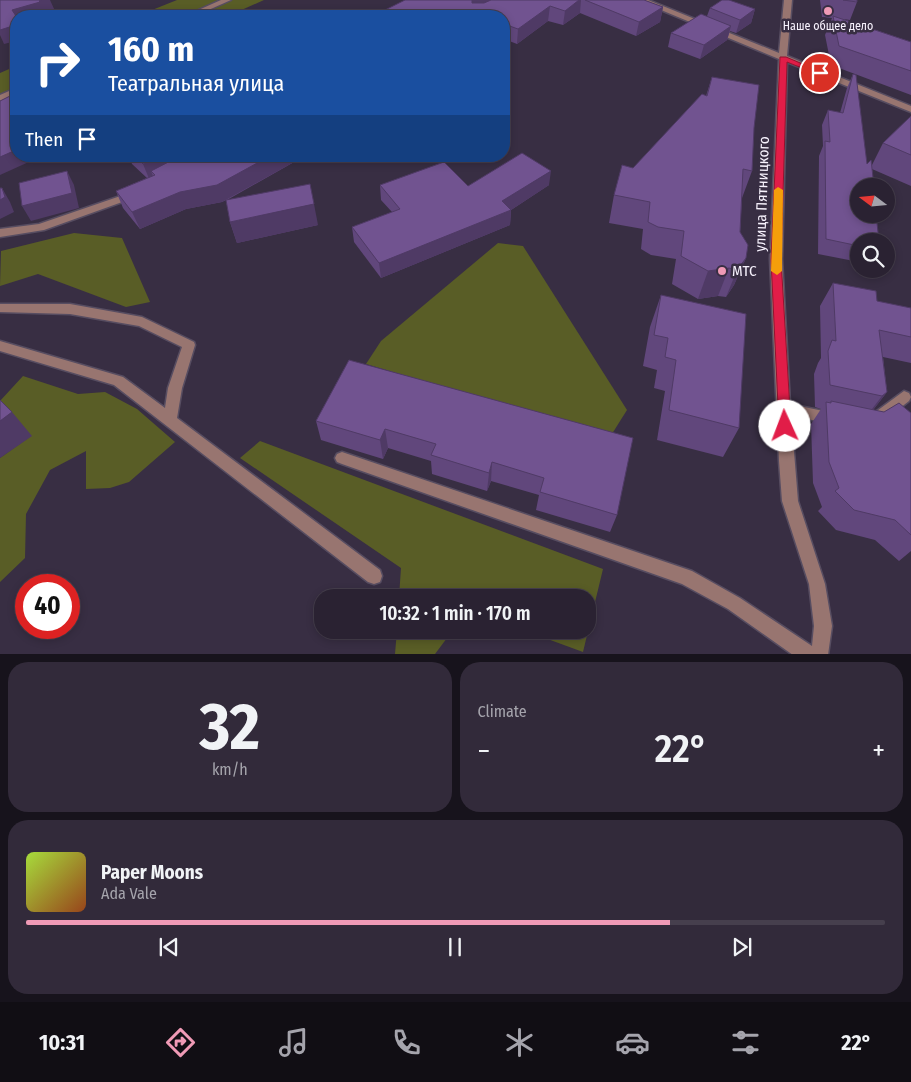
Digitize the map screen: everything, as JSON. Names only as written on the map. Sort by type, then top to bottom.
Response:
[{"type":"street","points":[[203,10],[227,0]]},
{"type":"street","points":[[640,0],[911,109]]},
{"type":"street","name":"улица Пятницкого","points":[[788,0],[783,58],[776,260],[786,461],[790,501],[817,584],[823,626],[819,654]]},
{"type":"street","points":[[0,233],[40,227],[143,190]]},
{"type":"street","points":[[0,308],[70,309],[142,322],[189,345],[176,388],[170,420]]},
{"type":"street","points":[[0,346],[118,381],[374,576]]},
{"type":"street","points":[[784,408],[867,426],[904,398]]},
{"type":"street","points":[[342,458],[686,577],[740,607],[809,654]]},
{"type":"green space","points":[[177,0],[264,0],[242,10],[152,10]]},
{"type":"green space","points":[[10,69],[10,113],[0,117],[0,73]]},
{"type":"green space","points":[[74,233],[122,238],[150,302],[126,307],[38,274],[0,286],[1,251]]},
{"type":"green space","points":[[498,243],[523,246],[627,410],[610,437],[366,364],[381,341]]},
{"type":"green space","points":[[23,376],[78,394],[105,392],[137,409],[175,442],[129,482],[110,488],[86,489],[86,451],[50,470],[26,514],[25,558],[0,582],[0,458],[31,436],[0,401]]},
{"type":"green space","points":[[260,441],[603,569],[596,598],[596,589],[400,589],[401,568],[240,458]]},
{"type":"green space","points":[[396,639],[446,639],[435,654],[395,654]]},
{"type":"green space","points":[[548,639],[586,639],[583,652]]},
{"type":"building","points":[[0,0],[42,0],[10,10],[10,27],[0,30]]},
{"type":"building","points":[[405,0],[472,0],[472,3],[484,3],[491,0],[579,0],[565,11],[550,6],[518,29],[510,26],[510,10],[385,10]]},
{"type":"building","points":[[585,0],[644,0],[663,7],[639,22]]},
{"type":"building","points":[[722,0],[729,0],[755,9],[740,20],[710,8]]},
{"type":"building","points":[[701,14],[731,26],[704,45],[671,33]]},
{"type":"building","points":[[833,16],[911,42],[911,71],[839,46]]},
{"type":"building","points":[[853,74],[856,75],[867,164],[871,160],[873,178],[850,178],[850,223],[877,223],[878,233],[850,233],[850,244],[826,239],[825,141],[830,142],[828,110],[843,113]]},
{"type":"building","points":[[712,77],[759,85],[752,171],[743,169],[740,232],[748,245],[746,258],[737,270],[729,268],[708,271],[681,256],[684,231],[658,227],[648,222],[650,202],[614,195],[622,165],[633,168],[702,94],[707,96]]},
{"type":"building","points":[[10,96],[10,153],[0,157],[0,101]]},
{"type":"building","points":[[911,116],[911,155],[883,143]]},
{"type":"building","points":[[522,153],[551,171],[502,201],[511,210],[379,263],[352,227],[400,209],[380,185],[444,162],[468,186]]},
{"type":"building","points":[[168,162],[259,162],[217,185],[180,192],[132,212],[116,191],[155,175],[151,171]]},
{"type":"building","points":[[67,171],[72,193],[22,206],[19,183]]},
{"type":"building","points":[[310,184],[314,204],[230,222],[226,200]]},
{"type":"building","points":[[0,188],[2,188],[5,197],[0,200]]},
{"type":"building","points":[[833,283],[876,291],[877,301],[911,308],[911,337],[879,330],[887,392],[882,396],[830,385],[828,351],[832,340],[836,341]]},
{"type":"building","points":[[661,295],[746,314],[739,428],[669,410],[676,360],[665,357],[668,338],[654,335]]},
{"type":"building","points":[[349,360],[633,438],[617,515],[540,492],[544,478],[492,462],[489,473],[431,455],[436,444],[385,429],[380,440],[316,421]]},
{"type":"building","points":[[0,400],[12,412],[0,421]]},
{"type":"building","points":[[831,401],[884,412],[899,403],[911,413],[911,535],[895,520],[854,510],[835,491],[839,488],[829,462],[826,402],[831,403]]},
{"type":"slow traffic","points":[[777,271],[778,190]]},
{"type":"place","name":"Наше общее дело","points":[[828,11]]},
{"type":"place","name":"МТС","points":[[722,271]]},
{"type":"route","points":[[785,426],[776,260],[783,58],[820,73]]}]
